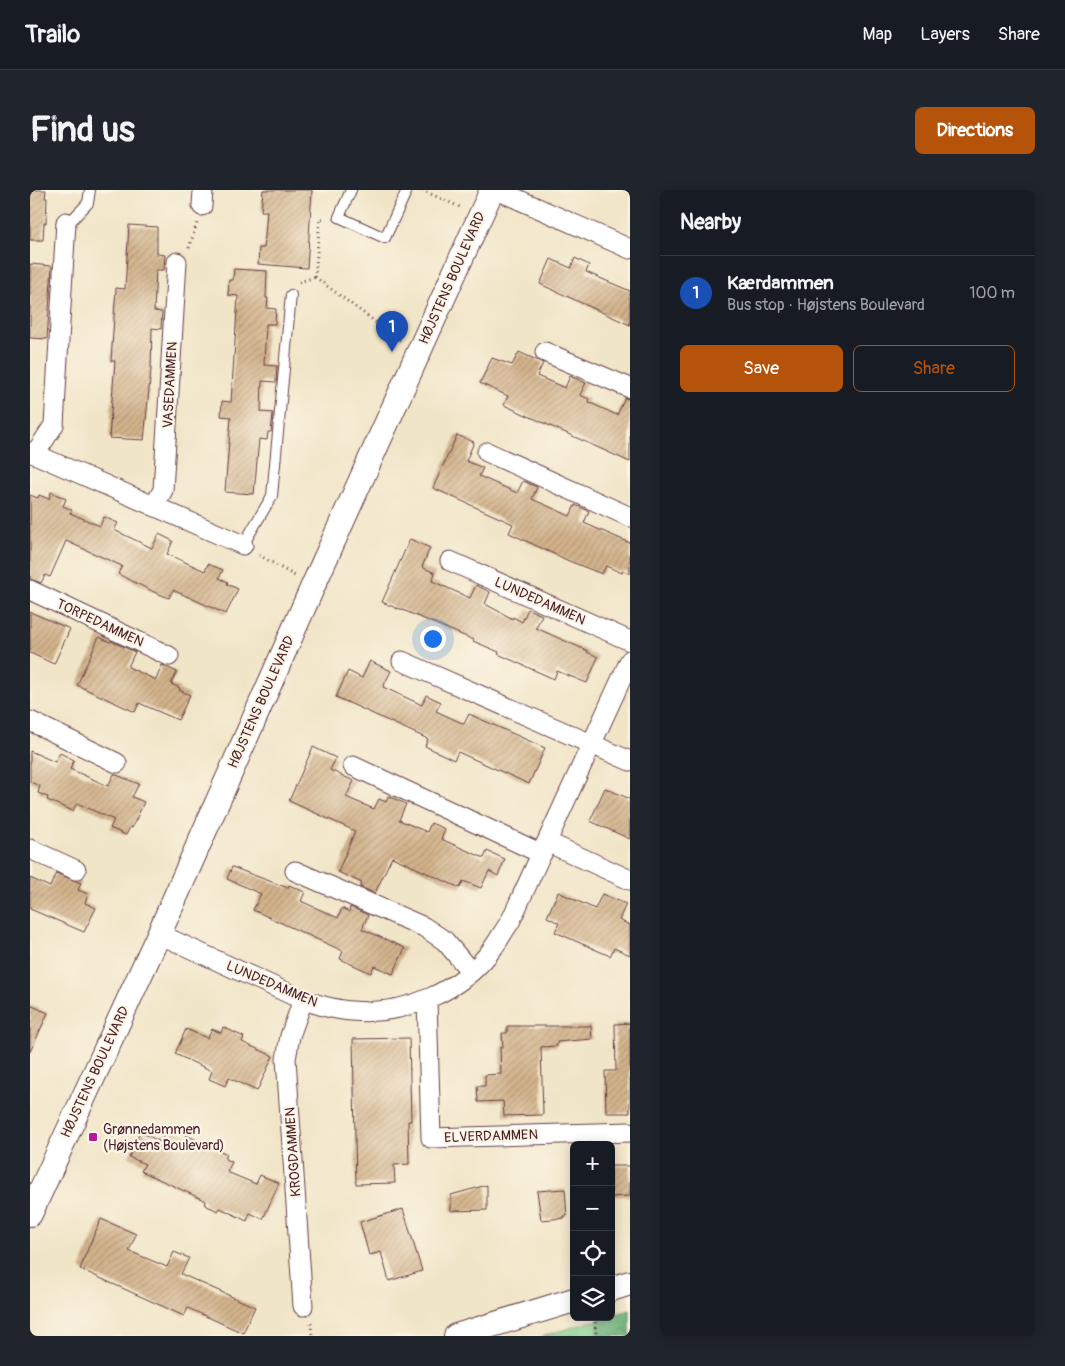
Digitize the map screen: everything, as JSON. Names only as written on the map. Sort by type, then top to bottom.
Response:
[{"type":"street","name":"HØJSTENS BOULEVARD","points":[[30,1214],[158,934],[492,190]]},
{"type":"street","points":[[497,190],[630,249]]},
{"type":"street","points":[[66,224],[54,425],[33,453],[243,545]]},
{"type":"street","name":"VASEDAMMEN","points":[[154,506],[163,490],[177,262]]},
{"type":"street","points":[[545,352],[630,388]]},
{"type":"street","points":[[487,452],[630,517]]},
{"type":"street","name":"LUNDEDAMMEN","points":[[450,561],[630,641]]},
{"type":"street","name":"TORPEDAMMEN","points":[[30,590],[169,656]]},
{"type":"street","name":"LUNDEDAMMEN","points":[[158,934],[303,1000],[327,1008],[352,1011],[386,1010],[427,1000],[450,988],[471,972],[493,949],[510,922],[630,660]]},
{"type":"street","points":[[402,661],[630,761]]},
{"type":"street","points":[[30,721],[117,763]]},
{"type":"street","points":[[353,766],[544,848],[630,880]]},
{"type":"street","points":[[30,849],[76,870]]},
{"type":"street","points":[[296,871],[424,927],[444,942],[471,972]]},
{"type":"street","name":"KROGDAMMEN","points":[[303,1000],[290,1036],[286,1059],[303,1306]]},
{"type":"street","name":"ELVERDAMMEN","points":[[427,1000],[431,1138],[630,1132]]},
{"type":"street","points":[[615,1288],[630,1283]]},
{"type":"street","points":[[456,1336],[570,1301]]},
{"type":"lane","points":[[66,224],[88,203],[90,190]]},
{"type":"lane","points":[[351,190],[339,217],[385,238],[407,190]]},
{"type":"lane","points":[[243,545],[272,496],[291,295]]},
{"type":"path","points":[[421,190],[480,216]]},
{"type":"path","points":[[177,262],[186,259],[203,198]]},
{"type":"path","points":[[339,217],[320,219],[315,277],[418,354]]},
{"type":"path","points":[[243,545],[313,586]]},
{"type":"path","points":[[595,1321],[596,1336]]},
{"type":"green space","points":[[630,1310],[630,1336],[598,1336],[598,1321],[615,1321],[615,1314]]},
{"type":"green space","points":[[594,1321],[598,1321],[598,1336],[542,1336]]},
{"type":"building","points":[[30,190],[46,190],[46,223],[44,223],[43,240],[30,240]]},
{"type":"building","points":[[263,190],[312,190],[307,268],[258,264],[259,248],[264,248],[267,211],[261,211]]},
{"type":"building","points":[[129,225],[157,227],[157,254],[165,255],[164,270],[156,270],[154,311],[162,312],[161,329],[152,328],[151,369],[144,440],[109,438],[115,361],[111,361],[116,288],[125,289]]},
{"type":"building","points":[[575,258],[589,265],[586,272],[630,291],[630,325],[540,284],[551,259],[571,268]]},
{"type":"building","points":[[30,264],[52,266],[47,339],[30,338]]},
{"type":"building","points":[[234,269],[267,271],[267,308],[276,309],[275,324],[266,324],[264,365],[277,366],[276,382],[262,381],[261,412],[273,413],[271,432],[268,432],[267,440],[259,439],[254,494],[225,492],[231,417],[221,416],[222,401],[231,402],[238,296],[228,295],[229,280],[233,280]]},
{"type":"building","points":[[519,352],[543,363],[537,376],[565,388],[570,376],[586,383],[580,395],[589,399],[588,402],[617,415],[625,398],[630,399],[630,462],[504,405],[508,396],[480,383],[492,358],[512,365]]},
{"type":"building","points":[[457,435],[474,442],[466,461],[483,468],[479,476],[517,493],[523,481],[537,487],[532,499],[570,516],[575,505],[589,511],[584,523],[630,543],[630,574],[623,570],[622,573],[606,566],[602,574],[569,561],[509,533],[513,524],[433,488]]},
{"type":"building","points":[[51,492],[66,499],[63,506],[72,510],[70,513],[100,526],[104,517],[118,523],[114,530],[152,548],[159,534],[173,541],[167,554],[205,571],[208,564],[223,570],[219,578],[238,589],[226,614],[173,590],[169,598],[154,592],[118,574],[122,566],[66,541],[50,577],[45,575],[41,583],[30,579],[30,495],[38,498],[39,495],[49,499]]},
{"type":"building","points":[[410,539],[430,548],[422,567],[435,573],[432,581],[470,598],[476,585],[490,592],[485,604],[522,622],[528,609],[542,615],[536,628],[598,657],[587,683],[557,671],[554,679],[498,654],[499,652],[474,640],[382,602]]},
{"type":"building","points":[[30,612],[70,629],[54,664],[30,653]]},
{"type":"building","points":[[99,637],[135,652],[128,667],[156,680],[162,665],[177,672],[171,684],[190,695],[178,720],[139,703],[135,712],[77,685]]},
{"type":"building","points":[[370,661],[391,671],[383,687],[422,705],[426,695],[441,702],[436,711],[464,724],[469,714],[545,748],[529,784],[458,752],[454,760],[425,746],[428,739],[336,697],[348,671],[362,678]]},
{"type":"building","points":[[313,747],[336,758],[330,770],[354,781],[346,797],[374,809],[379,799],[386,802],[388,796],[406,804],[399,820],[427,832],[431,823],[445,829],[441,839],[484,858],[487,851],[505,859],[498,876],[489,871],[481,888],[463,881],[460,888],[392,857],[375,893],[360,887],[362,883],[338,872],[355,831],[289,801]]},
{"type":"building","points":[[30,751],[55,762],[60,753],[74,760],[70,769],[108,786],[114,774],[139,784],[132,797],[144,802],[132,828],[130,827],[126,835],[110,828],[114,820],[77,803],[73,811],[47,800],[48,797],[38,793],[40,786],[30,782]]},
{"type":"building","points":[[605,788],[630,799],[630,839],[590,821]]},
{"type":"building","points":[[232,867],[288,888],[289,885],[305,892],[301,901],[338,918],[342,908],[349,912],[350,907],[368,915],[362,929],[405,948],[393,974],[374,966],[371,973],[340,959],[343,951],[253,910],[261,894],[227,879]]},
{"type":"building","points":[[56,873],[81,883],[78,890],[88,894],[85,903],[96,908],[84,932],[30,909],[30,878],[50,887]]},
{"type":"building","points":[[558,892],[595,909],[602,894],[626,904],[619,920],[630,925],[630,955],[614,948],[610,956],[555,932],[559,923],[547,917]]},
{"type":"building","points":[[30,1005],[48,1013],[30,1052]]},
{"type":"building","points":[[630,1023],[630,1113],[606,1113],[605,1071],[616,1071],[615,1024]]},
{"type":"building","points":[[507,1026],[591,1026],[592,1039],[557,1042],[557,1046],[541,1047],[542,1115],[504,1116],[503,1101],[478,1102],[477,1086],[485,1086],[485,1075],[501,1074],[500,1047],[503,1047],[502,1033],[507,1033]]},
{"type":"building","points":[[223,1027],[244,1037],[242,1042],[273,1056],[257,1091],[229,1078],[225,1086],[209,1079],[212,1071],[175,1054],[186,1029],[207,1038],[212,1029],[221,1033]]},
{"type":"building","points":[[409,1038],[411,1121],[408,1121],[409,1164],[394,1165],[395,1183],[356,1184],[353,1039]]},
{"type":"building","points":[[175,1130],[227,1154],[225,1159],[232,1162],[227,1172],[256,1184],[260,1175],[279,1183],[263,1219],[250,1213],[247,1221],[220,1208],[218,1211],[205,1205],[206,1201],[141,1171],[145,1164],[129,1157],[140,1132],[161,1142],[165,1132],[172,1135]]},
{"type":"building","points":[[615,1166],[630,1166],[630,1196],[615,1197]]},
{"type":"building","points":[[487,1185],[487,1210],[451,1211],[451,1195]]},
{"type":"building","points":[[565,1189],[567,1216],[564,1216],[564,1218],[541,1220],[537,1191]]},
{"type":"building","points":[[403,1209],[422,1271],[389,1281],[381,1252],[369,1255],[360,1222]]},
{"type":"building","points":[[101,1219],[136,1234],[129,1251],[167,1267],[174,1252],[189,1258],[181,1274],[255,1307],[243,1333],[188,1308],[184,1316],[80,1269]]},
{"type":"place","name":"Kærdammen","points":[[392,352]]},
{"type":"place","name":"Grønnedammen (Højstens Boulevard)","points":[[93,1137]]}]
